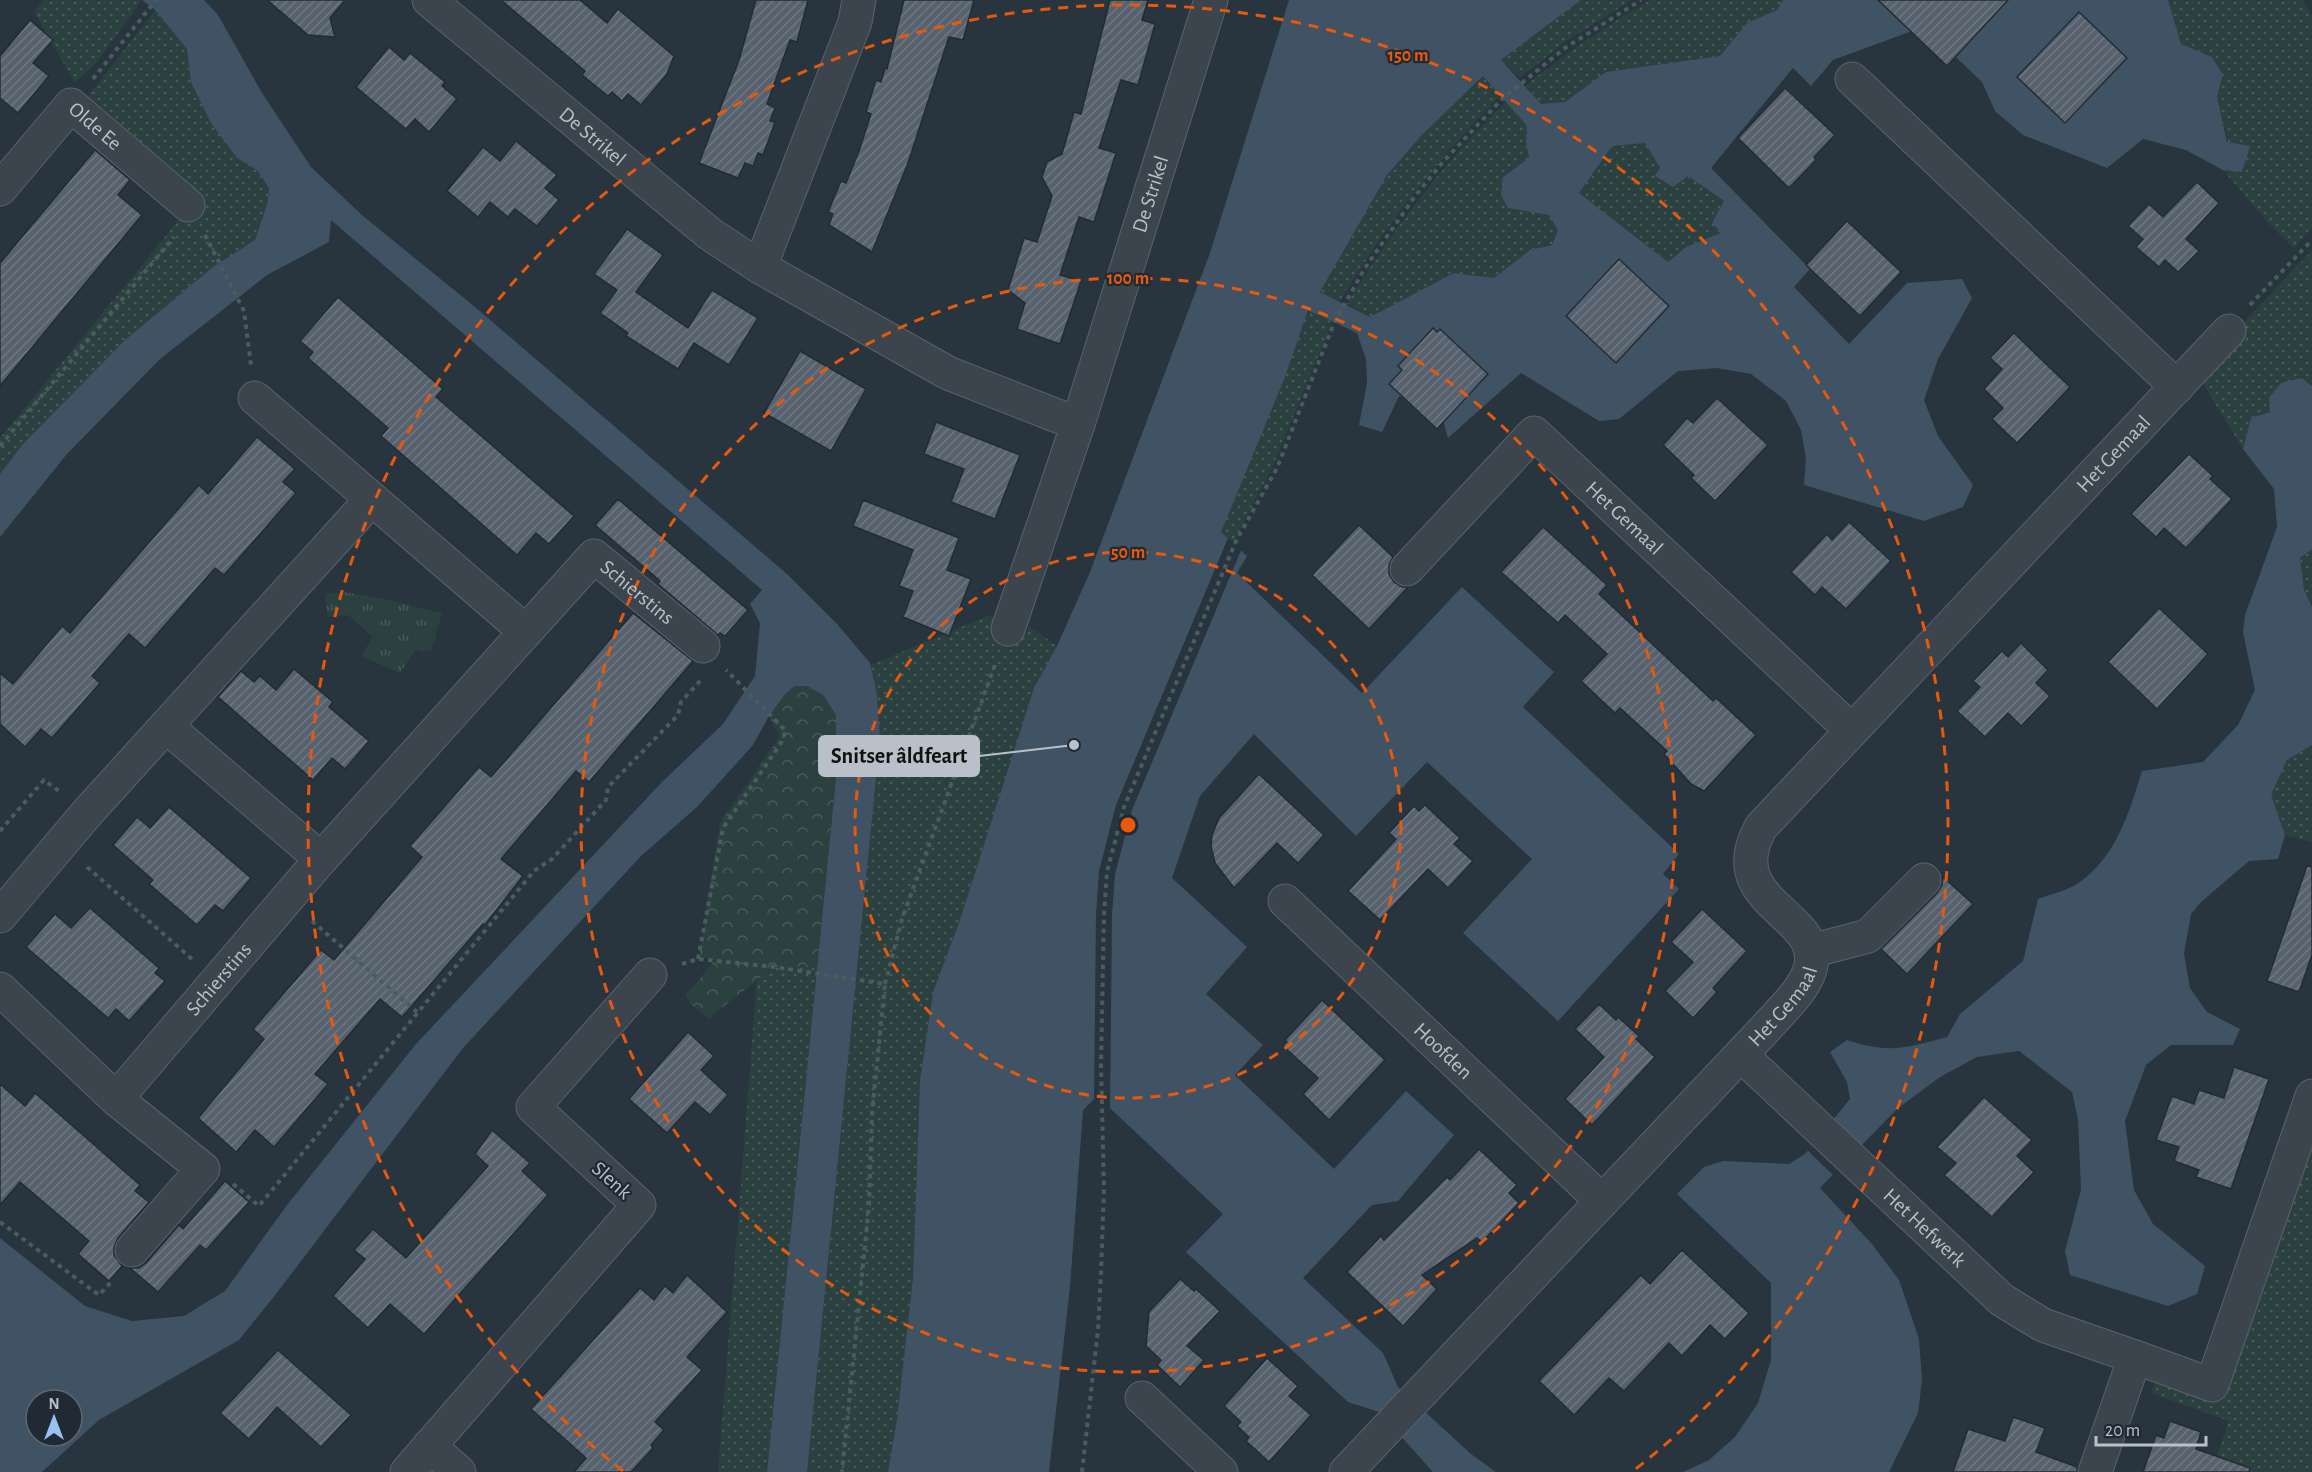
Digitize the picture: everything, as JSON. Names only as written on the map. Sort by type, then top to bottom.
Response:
[{"type":"street","name":"De Strikel","points":[[429,0],[710,234],[760,267],[948,373],[1078,424]]},
{"type":"street","points":[[760,267],[855,22],[859,0]]},
{"type":"street","name":"De Strikel","points":[[1008,629],[1078,424],[1211,0]]},
{"type":"street","points":[[1852,79],[2177,387]]},
{"type":"street","name":"Olde Ee","points":[[4,175],[71,105],[183,218]]},
{"type":"street","name":"Het Gemaal","points":[[1741,1055],[1798,990],[1808,975],[1811,962],[1811,951],[1806,936],[1758,888],[1752,876],[1750,862],[1752,849],[1761,827],[2229,331]]},
{"type":"street","points":[[255,398],[525,631]]},
{"type":"street","name":"Het Gemaal","points":[[1407,569],[1534,434],[1851,730]]},
{"type":"street","points":[[0,916],[87,813],[371,500]]},
{"type":"street","name":"Schierstins","points":[[116,1099],[321,859],[594,556],[703,662]]},
{"type":"street","points":[[166,726],[321,859]]},
{"type":"street","name":"Het Gemaal","points":[[1811,951],[1868,936],[1924,880]]},
{"type":"street","name":"Hoofden","points":[[1285,901],[1602,1201]]},
{"type":"street","name":"Slenk","points":[[407,1472],[639,1205],[532,1107],[650,975]]},
{"type":"street","points":[[0,989],[116,1099],[203,1169],[132,1250]]},
{"type":"street","points":[[1346,1472],[1741,1055]]},
{"type":"street","name":"Het Hefwerk","points":[[1741,1055],[1995,1294],[2021,1314],[2043,1325],[2212,1385],[2312,1096]]},
{"type":"street","points":[[2095,1472],[2135,1357]]},
{"type":"street","points":[[1142,1398],[1221,1472]]},
{"type":"street","points":[[429,1446],[459,1472]]},
{"type":"path","points":[[71,105],[156,0]]},
{"type":"path","points":[[1082,1472],[1098,1330],[1104,1190],[1101,1065],[1104,914],[1107,872],[1124,807],[1236,541],[1276,468],[1334,323],[1365,268],[1413,199],[1442,163],[1502,99],[1574,42],[1641,0]]},
{"type":"path","points":[[0,446],[183,218]]},
{"type":"path","points":[[2229,331],[2235,321],[2312,240]]},
{"type":"path","points":[[215,254],[244,311],[255,398]]},
{"type":"path","points":[[842,1472],[869,1205],[872,1113],[885,984],[902,919],[1008,629]]},
{"type":"path","points":[[203,1169],[214,1168],[259,1206],[534,871],[552,859],[606,801],[608,787],[678,715],[681,702],[703,662]]},
{"type":"path","points":[[698,959],[723,828],[781,743],[786,731],[738,681]]},
{"type":"path","points":[[0,831],[44,780],[87,813]]},
{"type":"path","points":[[62,844],[217,981]]},
{"type":"path","points":[[287,899],[417,1012]]},
{"type":"path","points":[[650,975],[698,959],[885,984]]},
{"type":"path","points":[[0,1222],[99,1295],[130,1263],[132,1250]]},
{"type":"green space","points":[[44,0],[142,0],[97,62],[75,83],[34,12]]},
{"type":"green space","points":[[1581,0],[1632,0],[1562,44],[1520,78],[1501,60]]},
{"type":"green space","points":[[1650,0],[1783,0],[1777,10],[1747,23],[1720,56],[1606,72],[1565,102],[1540,104],[1526,85],[1586,40]]},
{"type":"green space","points":[[2168,0],[2303,0],[2312,17],[2312,228],[2294,248],[2271,226],[2223,170],[2242,172],[2228,142],[2217,96],[2223,75],[2212,57],[2181,44]]},
{"type":"green space","points":[[155,10],[187,49],[191,82],[237,158],[257,170],[269,188],[267,205],[256,240],[184,291],[140,328],[47,420],[0,474],[0,438],[201,193],[88,96]]},
{"type":"green space","points":[[1483,76],[1500,96],[1455,144],[1414,194],[1375,246],[1340,301],[1320,292],[1387,175],[1422,135]]},
{"type":"green space","points":[[1505,102],[1527,125],[1526,142],[1529,158],[1503,177],[1508,208],[1550,215],[1558,230],[1552,245],[1530,250],[1494,278],[1454,273],[1370,317],[1347,304],[1382,250],[1420,198]]},
{"type":"green space","points":[[1645,142],[1660,168],[1655,176],[1688,176],[1724,201],[1721,233],[1686,247],[1668,262],[1579,193],[1612,146]]},
{"type":"green space","points":[[2312,250],[2312,386],[2302,378],[2270,412],[2251,418],[2243,449],[2202,382],[2240,334],[2246,320]]},
{"type":"green space","points":[[1308,309],[1332,322],[1273,466],[1234,541],[1228,539],[1220,533],[1285,377]]},
{"type":"green space","points":[[2312,549],[2312,607],[2304,590],[2300,558]]},
{"type":"green space","points":[[344,592],[442,613],[431,651],[415,650],[400,673],[361,656],[373,637],[348,615],[327,617],[326,594]]},
{"type":"green space","points":[[990,615],[1025,635],[1029,626],[1057,646],[1034,689],[959,923],[933,992],[920,1081],[913,1278],[897,1419],[888,1472],[807,1472],[880,738],[877,694],[870,665]]},
{"type":"green space","points":[[795,686],[807,686],[823,695],[836,715],[836,778],[817,967],[774,967],[709,1018],[690,1004],[686,995],[715,960],[699,956],[720,823],[780,736],[769,716],[786,693]]},
{"type":"green space","points":[[2312,745],[2312,842],[2285,835],[2271,795],[2287,760]]},
{"type":"green space","points":[[774,967],[817,967],[767,1472],[718,1472],[757,980]]},
{"type":"green space","points":[[2312,1122],[2312,1472],[2211,1472],[2229,1421],[2151,1393],[2156,1380],[2215,1402]]},
{"type":"water","points":[[142,0],[204,0],[218,15],[262,93],[311,167],[363,216],[475,307],[787,574],[838,625],[870,663],[877,694],[880,738],[807,1472],[767,1472],[836,778],[836,715],[823,695],[807,686],[795,686],[786,693],[769,716],[753,745],[697,807],[641,856],[463,1048],[239,1340],[99,1420],[84,1434],[84,1388],[24,1388],[24,1448],[68,1448],[42,1472],[0,1472],[0,1238],[85,1306],[132,1321],[184,1316],[225,1291],[287,1205],[416,1044],[662,782],[723,724],[755,676],[760,623],[750,604],[762,590],[331,220],[329,242],[267,275],[160,359],[67,454],[0,537],[0,474],[23,444],[125,340],[213,267],[255,240],[267,205],[269,188],[257,170],[237,158],[211,123],[191,82],[187,49],[155,10]]},
{"type":"water","points":[[1289,0],[1581,0],[1501,60],[1541,104],[1565,102],[1606,72],[1720,56],[1747,23],[1777,10],[1783,0],[2168,0],[2181,44],[2212,57],[2223,75],[2217,96],[2227,142],[2250,146],[2242,172],[2223,170],[2186,150],[2143,139],[2107,168],[2023,135],[1995,111],[1982,82],[1938,40],[1912,31],[1833,60],[1811,86],[1793,68],[1711,168],[1810,269],[1794,287],[1849,344],[1907,283],[1962,279],[1972,298],[1938,359],[1924,400],[1938,436],[1973,485],[1963,507],[1924,521],[1804,485],[1806,458],[1801,430],[1786,401],[1751,374],[1717,368],[1678,371],[1619,419],[1599,421],[1521,373],[1448,438],[1440,409],[1399,396],[1382,432],[1359,425],[1367,383],[1366,359],[1357,333],[1308,310],[1285,377],[1221,532],[1247,556],[1237,573],[1362,693],[1462,587],[1554,672],[1523,707],[1679,854],[1663,874],[1679,889],[1558,1021],[1463,933],[1532,859],[1427,762],[1356,836],[1254,734],[1200,796],[1172,878],[1247,947],[1206,994],[1263,1045],[1235,1075],[1334,1169],[1406,1091],[1454,1135],[1398,1201],[1372,1205],[1303,1278],[1383,1353],[1398,1387],[1471,1454],[1496,1472],[1433,1472],[1379,1412],[1348,1402],[1186,1252],[1223,1214],[1097,1096],[1083,1110],[1070,1287],[1049,1472],[888,1472],[897,1419],[913,1278],[920,1081],[933,992],[959,923],[1034,688],[1057,646],[1090,572],[1210,253]],"holes":[[[1483,76],[1527,126],[1526,142],[1529,158],[1503,177],[1501,195],[1508,208],[1549,215],[1558,230],[1552,245],[1530,250],[1494,278],[1454,273],[1370,317],[1320,292],[1387,175],[1422,135]],[[1645,143],[1660,168],[1655,176],[1673,187],[1688,176],[1724,201],[1712,223],[1721,233],[1686,247],[1668,262],[1579,193],[1612,146]]]},
{"type":"water","points":[[2302,378],[2312,386],[2312,549],[2300,558],[2304,590],[2312,607],[2312,745],[2287,760],[2271,795],[2285,835],[2278,859],[2249,861],[2201,902],[2191,914],[2184,954],[2190,988],[2207,1012],[2240,1029],[2233,1045],[2171,1045],[2146,1065],[2125,1121],[2134,1190],[2153,1224],[2205,1266],[2197,1294],[2168,1306],[2070,1275],[2065,1251],[2081,1190],[2078,1119],[2072,1092],[2019,1051],[1977,1057],[1940,1077],[1897,1109],[1820,1188],[1872,1244],[1899,1280],[1919,1339],[1922,1380],[1918,1413],[1889,1472],[1683,1472],[1709,1460],[1735,1437],[1758,1403],[1771,1360],[1771,1283],[1677,1194],[1704,1167],[1723,1161],[1789,1164],[1805,1154],[1850,1099],[1847,1082],[1830,1052],[1847,1040],[1875,1047],[1897,1048],[1947,1037],[1960,1014],[2023,961],[2038,899],[2077,884],[2102,861],[2119,834],[2142,771],[2203,762],[2238,725],[2255,690],[2243,632],[2245,615],[2277,527],[2274,489],[2243,449],[2251,418],[2270,412],[2269,398],[2281,383]]},
{"type":"pier","points":[[1228,538],[1242,548],[1132,810],[1115,874],[1112,915],[1110,1113],[1097,1100],[1094,1104],[1096,914],[1099,871],[1116,805]]},
{"type":"pier","points":[[1832,1119],[1863,1148],[1835,1177],[1805,1148]]},
{"type":"building","points":[[267,0],[345,0],[330,18],[335,37],[308,35]]},
{"type":"building","points":[[501,0],[580,0],[607,23],[618,9],[674,56],[667,74],[641,105],[628,94],[622,101],[612,92],[608,96],[582,75],[585,71]]},
{"type":"building","points":[[756,0],[808,0],[797,42],[790,40],[767,104],[775,108],[770,121],[775,122],[763,155],[758,153],[753,166],[745,163],[738,178],[699,163],[739,60]]},
{"type":"building","points":[[904,0],[974,0],[963,40],[949,37],[908,163],[872,252],[829,225],[833,214],[828,212],[841,181],[846,183],[859,151],[871,114],[866,112],[876,80],[881,82],[885,68],[887,69]]},
{"type":"building","points":[[1110,0],[1148,0],[1142,20],[1155,24],[1138,85],[1121,80],[1099,148],[1116,153],[1094,222],[1079,217],[1060,275],[1081,281],[1060,344],[1017,329],[1025,303],[1008,290],[1024,238],[1037,242],[1052,196],[1042,177],[1047,162],[1062,154],[1074,112],[1081,114]]},
{"type":"building","points":[[1878,0],[2008,0],[1947,66]]},
{"type":"building","points":[[2079,12],[2127,58],[2065,123],[2017,77]]},
{"type":"building","points":[[30,20],[53,40],[33,63],[49,76],[18,113],[0,98],[0,56]]},
{"type":"building","points":[[389,47],[404,60],[410,53],[445,82],[442,86],[457,99],[429,132],[415,119],[406,129],[356,87]]},
{"type":"building","points":[[1785,88],[1835,135],[1814,157],[1816,160],[1789,188],[1738,138]]},
{"type":"building","points":[[516,141],[557,175],[545,188],[559,200],[537,226],[515,209],[508,217],[490,202],[478,217],[447,191],[483,147],[500,161]]},
{"type":"building","points":[[95,150],[130,180],[118,195],[142,215],[0,386],[0,263]]},
{"type":"building","points":[[2197,182],[2219,203],[2186,239],[2199,251],[2178,272],[2165,260],[2159,267],[2136,247],[2143,239],[2128,226],[2149,204],[2163,217]]},
{"type":"building","points":[[1847,221],[1901,272],[1860,316],[1806,265]]},
{"type":"building","points":[[627,229],[663,255],[636,292],[688,328],[712,290],[758,318],[729,365],[694,343],[678,369],[626,336],[628,333],[600,313],[617,290],[594,274]]},
{"type":"building","points":[[1619,259],[1669,306],[1616,363],[1566,316]]},
{"type":"building","points":[[338,297],[443,389],[436,397],[574,516],[549,544],[536,533],[517,555],[381,436],[388,428],[308,358],[313,352],[300,341]]},
{"type":"building","points":[[1433,328],[1437,332],[1440,329],[1488,374],[1437,429],[1389,384],[1402,370],[1398,366]]},
{"type":"building","points":[[2014,333],[2070,387],[2017,443],[1992,419],[2003,408],[1984,389],[2002,369],[1990,358]]},
{"type":"building","points":[[800,351],[866,389],[831,451],[764,413]]},
{"type":"building","points":[[1717,398],[1768,445],[1715,501],[1691,478],[1694,475],[1663,445],[1687,418],[1693,423]]},
{"type":"building","points":[[936,422],[1020,455],[995,519],[951,502],[964,469],[924,454]]},
{"type":"building","points":[[257,437],[295,469],[283,482],[296,493],[224,575],[215,568],[145,648],[129,634],[92,676],[100,683],[52,738],[41,729],[25,747],[0,724],[0,673],[13,684],[62,626],[70,633],[199,485],[208,494]]},
{"type":"building","points":[[2189,454],[2213,476],[2210,479],[2232,499],[2186,548],[2164,528],[2156,537],[2131,514]]},
{"type":"building","points":[[618,499],[748,610],[725,636],[720,633],[718,635],[658,584],[660,581],[595,525]]},
{"type":"building","points":[[863,500],[959,538],[947,570],[971,579],[949,636],[903,617],[913,591],[899,586],[913,550],[853,526]]},
{"type":"building","points":[[1849,522],[1891,561],[1846,609],[1822,587],[1815,595],[1791,572],[1827,534],[1832,540]]},
{"type":"building","points":[[1359,525],[1393,557],[1389,565],[1389,574],[1394,582],[1402,587],[1408,587],[1369,629],[1312,575]]},
{"type":"building","points":[[1543,527],[1607,585],[1599,594],[1713,701],[1716,698],[1756,735],[1704,791],[1691,784],[1664,754],[1667,751],[1620,708],[1615,713],[1581,681],[1607,654],[1565,615],[1558,623],[1501,572]]},
{"type":"building","points":[[2159,608],[2208,654],[2157,709],[2108,662]]},
{"type":"building","points":[[633,613],[693,661],[589,782],[576,771],[501,859],[523,876],[484,926],[483,924],[402,1017],[380,999],[315,1074],[328,1084],[274,1147],[255,1130],[236,1152],[198,1118],[264,1039],[253,1029],[321,950],[334,960],[422,857],[410,846],[479,767],[491,777]]},
{"type":"building","points":[[2021,643],[2048,670],[2036,683],[2050,696],[2021,726],[2008,713],[1985,737],[1957,711],[1980,687],[1973,681],[2002,651],[2008,657]]},
{"type":"building","points":[[294,669],[333,702],[329,707],[369,741],[345,769],[332,758],[313,780],[218,697],[241,671],[254,682],[260,676],[276,690]]},
{"type":"building","points":[[1259,774],[1324,835],[1298,863],[1277,843],[1234,888],[1215,863],[1211,846],[1212,835],[1219,818]]},
{"type":"building","points":[[1425,805],[1460,838],[1454,844],[1473,861],[1448,888],[1428,869],[1380,920],[1348,891],[1396,839],[1389,833],[1414,806],[1419,811]]},
{"type":"building","points":[[169,807],[251,878],[223,911],[215,905],[197,925],[149,884],[153,880],[113,845],[137,817],[150,828]]},
{"type":"building","points":[[2307,866],[2312,867],[2312,955],[2299,992],[2267,981]]},
{"type":"building","points":[[1943,877],[1973,904],[1907,974],[1881,949],[1937,893],[1942,885]]},
{"type":"building","points":[[90,908],[159,968],[155,973],[165,981],[129,1021],[116,1009],[108,1018],[26,947],[55,914],[71,928]]},
{"type":"building","points":[[1702,909],[1747,951],[1713,988],[1717,992],[1693,1018],[1665,991],[1693,962],[1671,942]]},
{"type":"building","points":[[1322,1000],[1385,1060],[1329,1120],[1303,1094],[1318,1078],[1283,1046],[1287,1042],[1285,1040]]},
{"type":"building","points":[[1599,1004],[1616,1020],[1618,1017],[1639,1036],[1636,1039],[1655,1057],[1592,1125],[1565,1099],[1604,1057],[1575,1029]]},
{"type":"building","points":[[688,1032],[714,1056],[701,1070],[728,1095],[710,1115],[695,1102],[667,1133],[629,1099]]},
{"type":"building","points":[[2234,1067],[2269,1079],[2231,1189],[2196,1177],[2199,1170],[2174,1161],[2179,1147],[2156,1140],[2172,1096],[2194,1104],[2199,1090],[2224,1098]]},
{"type":"building","points":[[0,1084],[25,1106],[35,1093],[140,1185],[135,1191],[149,1202],[118,1238],[114,1247],[114,1255],[122,1266],[109,1281],[78,1254],[89,1241],[20,1182],[0,1205]]},
{"type":"building","points":[[1984,1097],[2032,1140],[2017,1156],[2034,1172],[1992,1217],[1944,1175],[1956,1163],[1937,1147]]},
{"type":"building","points":[[492,1130],[530,1163],[522,1171],[548,1195],[424,1334],[390,1304],[368,1328],[333,1296],[365,1259],[354,1250],[373,1229],[406,1258],[488,1166],[475,1154]]},
{"type":"building","points":[[1479,1149],[1517,1185],[1509,1193],[1519,1203],[1482,1242],[1477,1238],[1422,1275],[1437,1289],[1403,1326],[1347,1272],[1381,1236],[1384,1240],[1447,1177],[1450,1180]]},
{"type":"building","points":[[225,1181],[249,1202],[206,1250],[200,1245],[158,1292],[130,1268],[139,1268],[146,1263],[179,1225],[183,1229]]},
{"type":"building","points":[[1682,1250],[1749,1313],[1725,1339],[1710,1325],[1682,1356],[1669,1343],[1624,1391],[1609,1378],[1574,1415],[1539,1381],[1641,1275],[1650,1284]]},
{"type":"building","points":[[687,1275],[727,1312],[687,1357],[702,1370],[655,1422],[664,1430],[651,1445],[653,1448],[631,1472],[574,1472],[586,1458],[531,1409],[640,1288],[654,1300],[665,1286],[673,1293]]},
{"type":"building","points":[[1180,1279],[1194,1291],[1196,1289],[1220,1311],[1187,1346],[1204,1360],[1180,1387],[1157,1365],[1161,1360],[1146,1346],[1149,1312]]},
{"type":"building","points":[[278,1350],[351,1415],[321,1447],[277,1407],[249,1439],[220,1413]]},
{"type":"building","points":[[1267,1358],[1298,1386],[1289,1396],[1311,1415],[1269,1462],[1246,1441],[1249,1437],[1237,1426],[1241,1422],[1224,1406]]},
{"type":"building","points":[[2013,1417],[2045,1428],[2036,1452],[2077,1467],[2077,1472],[1953,1472],[1968,1429],[2005,1441]]},
{"type":"building","points":[[2170,1421],[2201,1432],[2196,1449],[2250,1468],[2249,1472],[2143,1472],[2156,1435],[2164,1438]]},
{"type":"place","name":"Snitser âldfeart","points":[[1074,745]]}]
